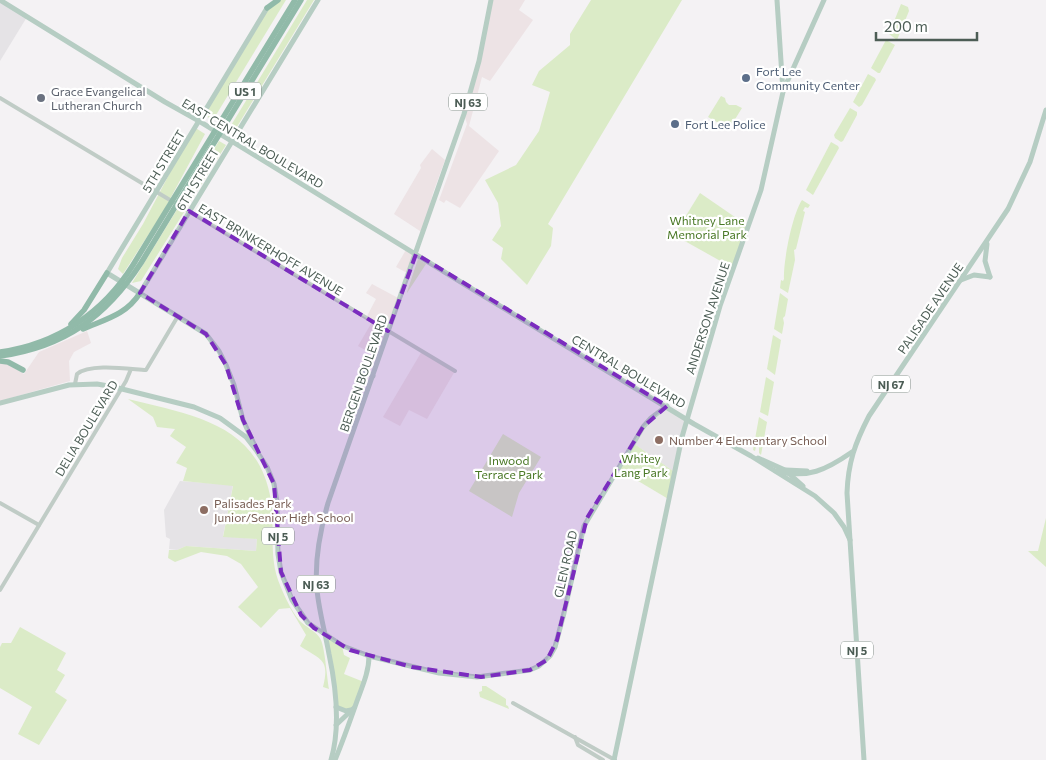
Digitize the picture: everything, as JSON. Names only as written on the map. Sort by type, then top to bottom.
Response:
[{"type":"highway","points":[[267,8],[278,0]]},
{"type":"highway","name":"US 1","points":[[272,43],[295,0]]},
{"type":"highway","name":"US 1","points":[[0,359],[23,355],[37,350],[72,333],[98,314],[126,280],[265,54],[301,0]]},
{"type":"highway","points":[[61,333],[82,312],[107,273]]},
{"type":"highway","name":"US 1","points":[[0,350],[28,346],[61,333],[93,312],[121,286]]},
{"type":"highway","points":[[72,333],[124,311],[133,304],[140,293]]},
{"type":"highway","points":[[0,359],[23,370]]},
{"type":"main road","name":"EAST CENTRAL BOULEVARD","points":[[0,0],[497,302]]},
{"type":"main road","name":"6TH STREET","points":[[140,293],[318,0]]},
{"type":"main road","name":"BERGEN BOULEVARD","points":[[333,760],[336,707],[332,670],[316,580],[320,538],[328,503],[468,102],[482,48],[491,0]]},
{"type":"main road","name":"ANDERSON AVENUE","points":[[614,760],[687,418],[720,306],[761,190],[783,92],[777,0]]},
{"type":"main road","points":[[783,92],[824,0]]},
{"type":"main road","name":"5TH STREET","points":[[107,273],[267,8]]},
{"type":"main road","name":"PALISADE AVENUE","points":[[864,760],[847,493],[848,469],[852,452],[869,416],[1011,204],[1023,179],[1046,110]]},
{"type":"main road","points":[[960,280],[974,275],[990,277],[985,261],[987,242]]},
{"type":"main road","points":[[107,273],[206,334],[219,351],[231,376],[240,410],[254,447]]},
{"type":"main road","name":"CENTRAL BOULEVARD","points":[[497,302],[822,501],[834,513],[850,540]]},
{"type":"main road","points":[[364,371],[373,376]]},
{"type":"main road","name":"NJ 5","points":[[0,403],[75,384],[97,384],[194,407],[214,414],[234,426],[254,447],[267,467],[276,492],[278,554],[284,582],[296,607],[308,623],[343,646],[369,656]]},
{"type":"main road","name":"GLEN ROAD","points":[[369,656],[440,673],[463,676],[481,677],[530,670],[539,666],[553,652],[557,640],[584,526],[643,427],[651,418],[667,406]]},
{"type":"main road","name":"CENTRAL BOULEVARD","points":[[774,470],[791,474],[804,474],[830,466],[852,452]]},
{"type":"main road","name":"CENTRAL BOULEVARD","points":[[751,456],[785,470],[804,489]]},
{"type":"main road","name":"CENTRAL BOULEVARD","points":[[785,470],[818,470]]},
{"type":"main road","points":[[333,760],[348,730],[353,709],[369,667],[369,656]]},
{"type":"main road","points":[[336,707],[346,711],[353,709]]},
{"type":"main road","points":[[348,730],[336,725],[353,709]]},
{"type":"street","name":"EAST BRINKERHOFF AVENUE","points":[[0,98],[455,371]]},
{"type":"street","points":[[75,384],[76,376],[82,370],[114,368],[146,370],[178,316]]},
{"type":"street","name":"DELIA BOULEVARD","points":[[0,590],[126,381],[130,369]]},
{"type":"street","points":[[0,503],[40,524]]},
{"type":"street","points":[[513,703],[614,760]]},
{"type":"street","points":[[575,737],[578,745],[603,760]]},
{"type":"highlighted area","points":[[189,211],[388,331],[416,254],[667,406],[643,427],[587,518],[557,640],[547,660],[530,670],[481,677],[412,667],[350,650],[314,628],[301,615],[281,572],[274,484],[243,420],[226,365],[206,334],[140,293]]},
{"type":"shaded area","points":[[0,0],[27,17],[0,61]]},
{"type":"shaded area","points":[[491,0],[525,0],[519,10],[533,20],[490,81],[482,77],[469,126],[499,151],[460,208],[446,200],[444,203],[439,200],[467,124],[464,114],[473,83]]},
{"type":"shaded area","points":[[432,149],[445,160],[433,193],[423,233],[394,214],[421,168],[420,165]]},
{"type":"shaded area","points":[[407,248],[416,254],[409,274],[396,267]]},
{"type":"shaded area","points":[[372,284],[400,299],[388,331],[374,355],[358,346],[372,322],[366,318],[376,299],[366,293]]},
{"type":"shaded area","points":[[87,331],[91,343],[74,352],[69,361],[70,381],[0,401],[0,362],[6,363],[24,374],[39,352]]},
{"type":"shaded area","points":[[422,351],[455,371],[427,419],[409,410],[400,426],[383,417]]},
{"type":"shaded area","name":"Number 4 Elementary School","points":[[667,406],[687,418],[676,473],[633,443],[643,427]]},
{"type":"shaded area","points":[[180,481],[233,485],[223,536],[257,539],[256,551],[186,546],[177,550],[169,549],[170,539],[166,537],[164,510]]},
{"type":"green space","points":[[274,0],[286,0],[213,120],[202,114]]},
{"type":"green space","points":[[307,0],[314,0],[232,135],[227,132]]},
{"type":"green space","points":[[591,0],[682,0],[548,224],[553,228],[551,246],[527,285],[501,259],[503,248],[492,240],[501,226],[498,203],[485,180],[516,165],[539,131],[550,92],[532,85],[539,71],[570,45],[570,34]]},
{"type":"green space","points":[[901,4],[908,7],[909,11],[897,40],[889,34]]},
{"type":"green space","points":[[886,40],[895,45],[880,73],[878,73],[871,68]]},
{"type":"green space","points":[[868,74],[876,80],[859,107],[853,102]]},
{"type":"green space","points":[[721,96],[725,98],[729,105],[736,105],[742,108],[729,129],[708,117]]},
{"type":"green space","points":[[850,108],[857,112],[857,115],[841,142],[834,135]]},
{"type":"green space","points":[[194,127],[205,134],[163,212],[123,274],[118,269],[122,258],[143,224]]},
{"type":"green space","points":[[219,141],[226,145],[141,281],[132,283]]},
{"type":"green space","points":[[831,142],[839,148],[813,195],[806,190]]},
{"type":"green space","name":"Whitney Lane Memorial Park","points":[[700,193],[748,226],[733,268],[674,235]]},
{"type":"green space","points":[[802,200],[810,205],[808,208],[805,207],[803,211],[805,212],[796,249],[794,250],[795,260],[788,293],[780,288],[781,280],[783,281],[784,279],[792,227]]},
{"type":"green space","points":[[418,259],[426,264],[407,293],[407,292]]},
{"type":"green space","points":[[780,293],[788,299],[783,318],[782,334],[774,329]]},
{"type":"green space","points":[[773,335],[781,340],[775,375],[767,369]]},
{"type":"green space","points":[[766,377],[774,382],[768,416],[760,412]]},
{"type":"green space","points":[[128,399],[198,418],[219,427],[237,439],[252,454],[264,475],[271,501],[273,550],[278,580],[296,616],[317,634],[321,640],[329,689],[323,687],[325,671],[322,661],[300,646],[306,635],[290,608],[279,609],[261,628],[238,607],[258,587],[241,564],[227,556],[201,552],[175,562],[168,558],[169,550],[177,550],[186,546],[256,551],[257,539],[223,537],[233,486],[183,481],[187,468],[176,463],[186,447],[170,436],[175,429],[157,427],[153,417]]},
{"type":"green space","points":[[759,417],[767,422],[761,455],[759,447],[756,447],[755,451],[753,450]]},
{"type":"green space","name":"Inwood Terrace Park","points":[[503,434],[541,457],[519,493],[512,517],[469,491]]},
{"type":"green space","name":"Whitey Lang Park","points":[[633,443],[676,473],[670,500],[618,469]]},
{"type":"green space","points":[[1046,518],[1046,567],[1028,551],[1038,551]]},
{"type":"green space","points":[[20,627],[66,653],[57,670],[65,675],[55,692],[67,700],[39,745],[18,734],[32,707],[0,688],[0,647],[2,643],[11,643]]},
{"type":"green space","points":[[325,635],[342,646],[344,655],[350,658],[344,674],[364,682],[351,710],[336,707]]},
{"type":"green space","points":[[482,686],[486,686],[506,699],[506,705],[509,709],[480,697],[479,692],[482,691]]},
{"type":"place","name":"Fort Lee Community Center","points":[[746,78]]},
{"type":"place","name":"Grace Evangelical Lutheran Church","points":[[41,98]]},
{"type":"place","name":"Fort Lee Police","points":[[675,124]]},
{"type":"place","name":"Number 4 Elementary School","points":[[659,440]]},
{"type":"place","name":"Palisades Park Junior/Senior High School","points":[[204,510]]}]
